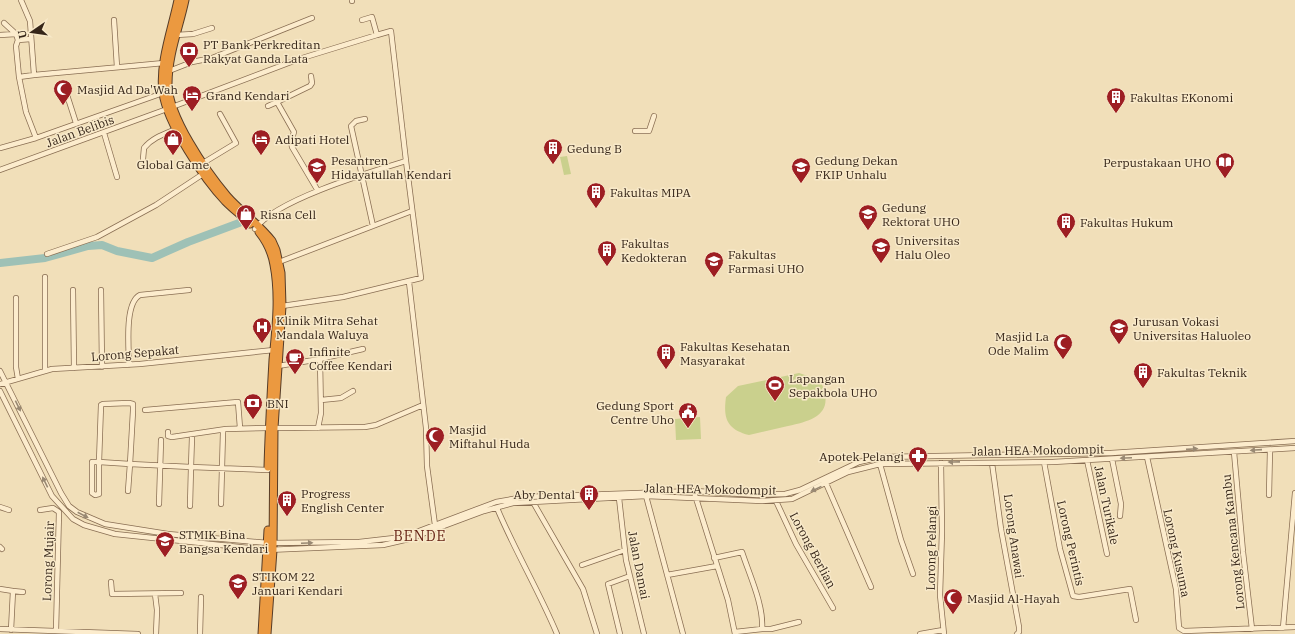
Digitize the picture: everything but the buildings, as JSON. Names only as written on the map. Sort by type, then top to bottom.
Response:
[{"type":"highway","points":[[178,0],[164,63],[163,93],[204,174],[224,200],[272,241],[279,262],[282,306],[274,350],[267,634]]},
{"type":"highway","points":[[185,0],[169,71],[168,92],[170,108],[176,129],[187,141],[227,195],[256,227],[268,245],[274,264],[279,326],[278,366],[271,428]]},
{"type":"highway","points":[[262,634],[270,547],[268,470],[271,437]]},
{"type":"street","points":[[21,0],[30,21],[34,75]]},
{"type":"street","points":[[282,306],[331,299],[409,282],[421,276],[391,31],[377,35],[372,17],[362,20]]},
{"type":"street","points":[[169,71],[192,62],[212,58],[312,18]]},
{"type":"street","points":[[114,20],[117,67]]},
{"type":"street","points":[[4,23],[16,34],[18,40],[16,46],[19,78],[26,112],[36,138]]},
{"type":"street","points":[[176,35],[193,34],[212,28]]},
{"type":"street","points":[[0,36],[16,34]]},
{"type":"street","name":"Jalan Belibis","points":[[0,170],[104,133],[299,59],[377,35]]},
{"type":"street","points":[[18,40],[31,39]]},
{"type":"street","points":[[19,78],[34,75],[164,63]]},
{"type":"street","points":[[268,106],[310,86],[312,83],[311,76]]},
{"type":"street","points":[[0,148],[36,138],[163,93]]},
{"type":"street","points":[[67,95],[76,124]]},
{"type":"street","points":[[277,102],[294,132],[291,142],[292,148],[318,191]]},
{"type":"street","points":[[203,163],[236,143],[220,114]]},
{"type":"street","points":[[635,131],[649,131],[654,116]]},
{"type":"street","points":[[365,119],[356,121],[351,126],[373,226]]},
{"type":"street","points":[[144,159],[144,148],[147,144],[176,129]]},
{"type":"street","points":[[104,133],[117,177]]},
{"type":"street","points":[[256,227],[296,200],[361,174],[406,161]]},
{"type":"street","points":[[48,254],[97,237],[156,205],[204,174]]},
{"type":"street","points":[[279,262],[412,212]]},
{"type":"street","points":[[45,277],[45,370]]},
{"type":"street","points":[[409,282],[423,405],[428,475],[436,525]]},
{"type":"street","points":[[73,290],[74,368]]},
{"type":"street","points":[[101,290],[102,367]]},
{"type":"street","points":[[129,365],[130,311],[136,298],[140,296],[189,290]]},
{"type":"street","points":[[16,298],[16,367],[18,379]]},
{"type":"street","points":[[278,366],[362,349]]},
{"type":"street","name":"Lorong Sepakat","points":[[0,384],[45,370],[129,365],[274,350]]},
{"type":"street","points":[[318,428],[321,400],[320,358]]},
{"type":"street","points":[[0,371],[61,493],[70,506],[77,512],[105,524],[168,534],[270,547]]},
{"type":"street","points":[[321,400],[341,398],[353,390]]},
{"type":"street","points":[[0,391],[52,496],[73,519],[84,525],[115,534],[270,547]]},
{"type":"street","points":[[146,410],[238,402],[240,428]]},
{"type":"street","points":[[128,492],[130,464],[133,404],[101,405],[99,462],[99,494],[94,495],[91,492],[91,464],[93,462],[99,462],[130,464],[160,466],[268,470]]},
{"type":"street","points":[[168,432],[168,436],[176,437],[240,428],[318,428],[369,426],[423,405]]},
{"type":"street","points":[[221,504],[223,432]]},
{"type":"street","points":[[190,506],[192,437]]},
{"type":"street","points":[[159,504],[161,440]]},
{"type":"street","name":"Jalan HEA Mokodompit","points":[[270,547],[372,543],[409,539],[513,503],[559,498],[694,491],[777,495],[800,490],[867,460],[929,456],[1026,455],[1174,450],[1295,441]]},
{"type":"street","name":"Jalan HEA Mokodompit","points":[[372,543],[403,537],[496,502],[524,497],[619,498],[646,496],[776,501],[796,497],[848,472],[880,464],[1044,462],[1174,456],[1295,448]]},
{"type":"street","points":[[1174,450],[1174,456]]},
{"type":"street","points":[[1269,495],[1270,450]]},
{"type":"street","name":"Lorong Kencana Kambu","points":[[1234,452],[1252,630]]},
{"type":"street","points":[[1026,455],[1026,462]]},
{"type":"street","points":[[928,463],[929,456]]},
{"type":"street","name":"Lorong Kusuma","points":[[1147,457],[1176,589],[1178,628],[1184,631],[1252,630]]},
{"type":"street","points":[[1112,459],[1121,504],[1120,516]]},
{"type":"street","name":"Jalan Turikale","points":[[1087,460],[1107,554]]},
{"type":"street","name":"Lorong Perintis","points":[[1044,462],[1060,549],[1073,596],[1079,597],[1129,588],[1131,590],[1136,620]]},
{"type":"street","name":"Lorong Pelangi","points":[[941,463],[942,531],[940,595],[944,632]]},
{"type":"street","name":"Lorong Anawai","points":[[992,463],[1003,542],[1019,627],[1019,632],[1017,634]]},
{"type":"street","points":[[880,464],[913,574]]},
{"type":"street","points":[[824,478],[871,588]]},
{"type":"street","points":[[694,491],[716,566],[728,600],[735,633],[771,629],[799,622]]},
{"type":"street","points":[[1283,628],[1295,492]]},
{"type":"street","points":[[646,496],[683,634]]},
{"type":"street","name":"Jalan Damai","points":[[619,498],[625,550],[644,634]]},
{"type":"street","name":"Lorong Berlian","points":[[776,501],[796,544],[833,608]]},
{"type":"street","points":[[533,502],[583,589],[597,634]]},
{"type":"street","points":[[0,507],[9,510]]},
{"type":"street","name":"Lorong Mujair","points":[[40,510],[53,508],[59,512],[56,631]]},
{"type":"street","points":[[497,508],[518,557],[541,596],[557,634]]},
{"type":"street","points":[[582,565],[625,550]]},
{"type":"street","points":[[714,558],[742,552],[755,589],[762,618],[762,629]]},
{"type":"street","points":[[667,575],[716,566]]},
{"type":"street","points":[[620,634],[608,584],[630,576]]},
{"type":"street","points":[[111,582],[112,594],[181,593]]},
{"type":"street","points":[[0,589],[23,592]]},
{"type":"street","points":[[11,630],[13,591]]},
{"type":"street","points":[[155,594],[157,610],[156,634]]},
{"type":"street","points":[[200,634],[201,597]]},
{"type":"street","points":[[1252,630],[1295,627]]},
{"type":"street","points":[[0,629],[138,634]]},
{"type":"street","points":[[920,634],[944,632]]},
{"type":"green space","points":[[567,156],[571,174],[564,175],[560,157]]},
{"type":"green space","name":"Lapangan Sepakbola UHO","points":[[799,373],[820,380],[824,391],[826,400],[824,407],[814,418],[798,424],[749,435],[736,430],[728,422],[725,411],[726,397],[738,386]]},
{"type":"green space","name":"Gedung Sport Centre Uho","points":[[700,417],[701,439],[676,440],[675,419]]},
{"type":"waterway","points":[[0,263],[45,258],[88,246],[102,245],[117,251],[152,258],[188,242],[239,223]]},
{"type":"place","name":"PT Bank Perkreditan Rakyat Ganda Lata","points":[[189,68]]},
{"type":"place","name":"Masjid Ad Da'Wah","points":[[63,106]]},
{"type":"place","name":"Grand Kendari","points":[[192,112]]},
{"type":"place","name":"Fakultas EKonomi","points":[[1116,114]]},
{"type":"place","name":"Global Game","points":[[173,156]]},
{"type":"place","name":"Adipati Hotel","points":[[261,156]]},
{"type":"place","name":"Gedung B","points":[[553,165]]},
{"type":"place","name":"Perpustakaan UHO","points":[[1225,179]]},
{"type":"place","name":"Pesantren Hidayatullah Kendari","points":[[317,184]]},
{"type":"place","name":"Gedung Dekan FKIP Unhalu","points":[[801,184]]},
{"type":"place","name":"Fakultas MIPA","points":[[596,209]]},
{"type":"place","name":"Risna Cell","points":[[246,231]]},
{"type":"place","name":"Gedung Rektorat UHO","points":[[868,231]]},
{"type":"place","name":"Fakultas Hukum","points":[[1066,239]]},
{"type":"place","name":"Universitas Halu Oleo","points":[[881,264]]},
{"type":"place","name":"Fakultas Kedokteran","points":[[607,267]]},
{"type":"place","name":"Fakultas Farmasi UHO","points":[[714,278]]},
{"type":"place","name":"Klinik Mitra Sehat Mandala Waluya","points":[[262,344]]},
{"type":"place","name":"Jurusan Vokasi Universitas Haluoleo","points":[[1119,345]]},
{"type":"place","name":"Masjid La Ode Malim","points":[[1063,360]]},
{"type":"place","name":"Fakultas Kesehatan Masyarakat","points":[[666,370]]},
{"type":"place","name":"Infinite Coffee Kendari","points":[[295,375]]},
{"type":"place","name":"Fakultas Teknik","points":[[1143,389]]},
{"type":"place","name":"Lapangan Sepakbola UHO","points":[[775,402]]},
{"type":"place","name":"BNI","points":[[253,420]]},
{"type":"place","name":"Gedung Sport Centre Uho","points":[[688,429]]},
{"type":"place","name":"Masjid Miftahul Huda","points":[[435,453]]},
{"type":"place","name":"Apotek Pelangi","points":[[918,473]]},
{"type":"place","name":"Aby Dental","points":[[589,511]]},
{"type":"place","name":"Progress English Center","points":[[287,517]]},
{"type":"place","name":"STMIK Bina Bangsa Kendari","points":[[165,558]]},
{"type":"place","name":"STIKOM 22 Januari Kendari","points":[[238,600]]},
{"type":"place","name":"Masjid Al-Hayah","points":[[953,615]]},
{"type":"district","name":"BENDE","points":[[420,536]]}]
